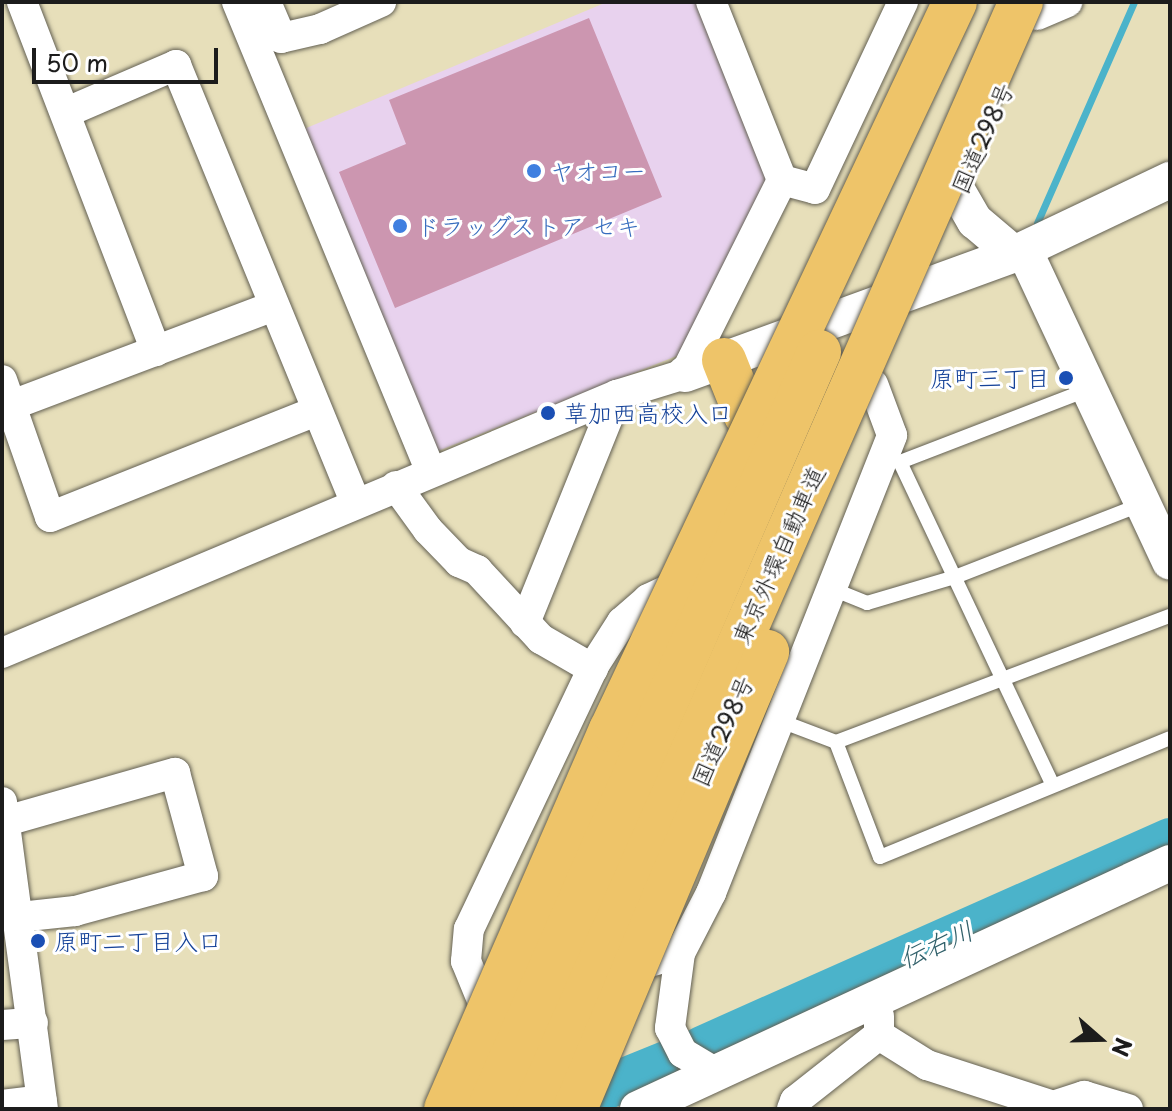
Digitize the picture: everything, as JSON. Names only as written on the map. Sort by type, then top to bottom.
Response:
[{"type":"highway","points":[[467,1109],[954,2]]},
{"type":"highway","points":[[446,1109],[617,716],[954,2]]},
{"type":"highway","name":"東京外環自動車道","points":[[489,1109],[971,2]]},
{"type":"highway","name":"東京外環自動車道","points":[[535,1109],[908,282],[1042,5]]},
{"type":"highway","name":"国道298号","points":[[557,1109],[873,384],[908,282],[958,192],[1042,5]]},
{"type":"highway","points":[[575,1109],[677,874],[805,558],[908,282]]},
{"type":"highway","points":[[704,367],[763,436]]},
{"type":"street","points":[[22,2],[67,112],[156,351]]},
{"type":"street","points":[[237,2],[431,472]]},
{"type":"street","points":[[266,2],[281,38],[320,29],[381,2]]},
{"type":"street","points":[[704,367],[782,180],[711,2]]},
{"type":"street","points":[[782,180],[815,189],[855,112],[903,2]]},
{"type":"street","points":[[67,112],[176,65],[356,503]]},
{"type":"street","points":[[855,112],[878,174]]},
{"type":"street","points":[[2,653],[617,395],[811,329],[908,282],[1019,252],[1170,180]]},
{"type":"street","points":[[958,192],[975,221],[1019,252],[1089,389],[1170,562]]},
{"type":"street","points":[[274,306],[156,351],[7,392],[50,517],[317,411]]},
{"type":"street","points":[[718,1074],[683,1053],[670,1028],[680,953],[711,893],[830,588],[892,459],[892,435],[873,384]]},
{"type":"street","points":[[525,623],[617,395]]},
{"type":"street","points":[[396,486],[428,530],[459,562],[477,570],[541,639],[593,669]]},
{"type":"street","points":[[498,1039],[466,961],[469,929],[593,669],[622,622],[648,599],[703,574]]},
{"type":"street","points":[[2,1105],[42,1105],[4,811],[175,773],[203,876],[75,911],[20,917]]},
{"type":"street","points":[[638,1109],[718,1074],[879,994],[1170,863]]},
{"type":"street","points":[[616,972],[680,953]]},
{"type":"street","points":[[879,994],[879,1035]]},
{"type":"street","points":[[2,1025],[33,1023]]},
{"type":"street","points":[[792,1109],[795,1101],[879,1035]]},
{"type":"street","points":[[879,1035],[927,1065],[1053,1106],[1084,1096],[1128,1109]]},
{"type":"lane","points":[[1053,785],[955,577],[892,459],[1089,389]]},
{"type":"lane","points":[[830,588],[867,603],[955,577],[1143,504]]},
{"type":"lane","points":[[778,720],[836,742],[1170,616]]},
{"type":"lane","points":[[836,742],[880,857],[1170,738]]},
{"type":"shaded area","points":[[607,2],[695,2],[768,171],[767,182],[679,355],[438,451],[304,129]]},
{"type":"building","name":"ヤオコー","points":[[589,18],[662,197],[395,308],[339,172],[406,144],[389,100]]},
{"type":"waterway","points":[[1037,223],[1134,2]]},
{"type":"waterway","name":"伝右川","points":[[702,1048],[1170,840]]},
{"type":"waterway","name":"伝右川","points":[[575,1100],[671,1061]]},
{"type":"place","name":"ヤオコー","points":[[534,171]]},
{"type":"place","name":"ドラッグストア セキ","points":[[400,226]]},
{"type":"place","name":"原町三丁目","points":[[1066,378]]},
{"type":"place","name":"草加西高校入口","points":[[548,413]]},
{"type":"place","name":"原町二丁目入口","points":[[38,941]]}]
